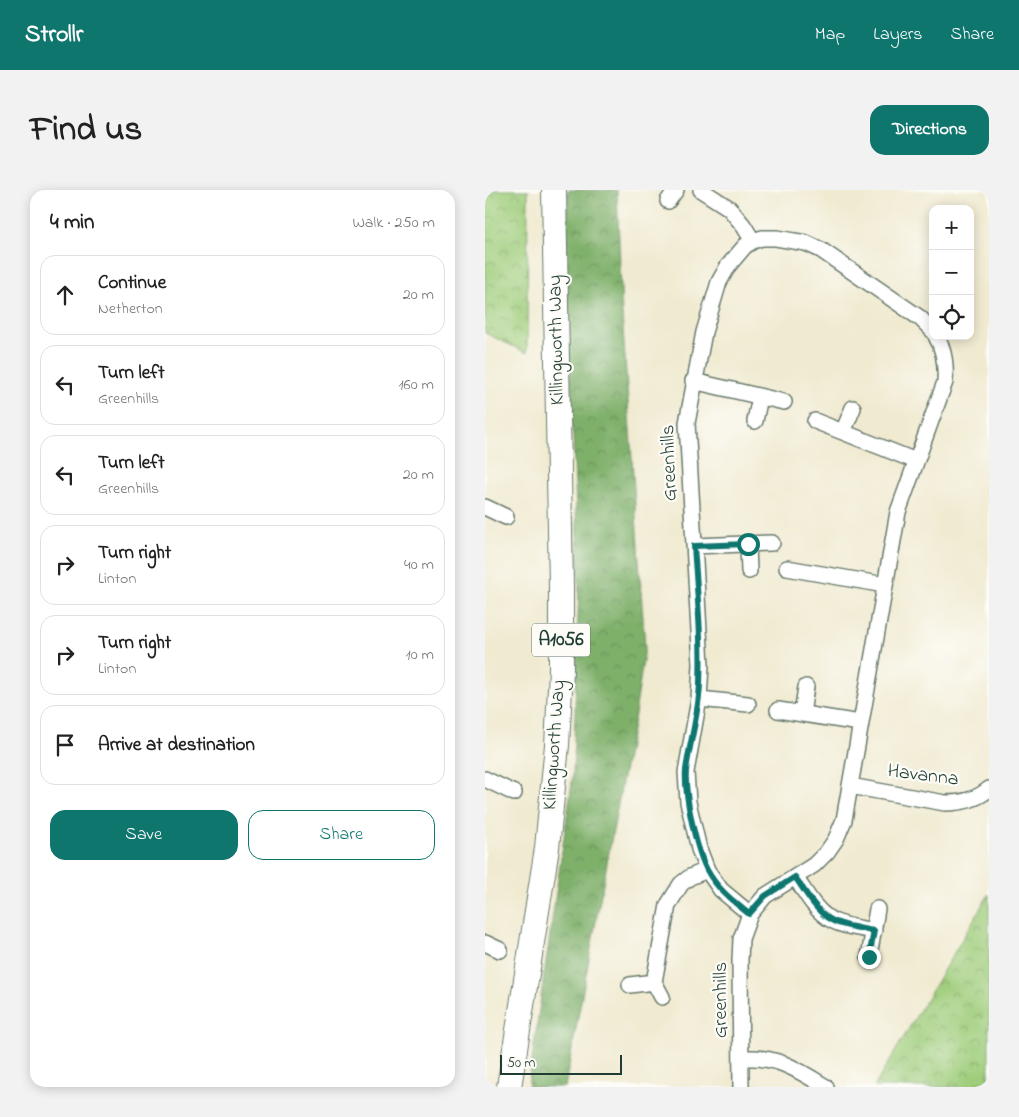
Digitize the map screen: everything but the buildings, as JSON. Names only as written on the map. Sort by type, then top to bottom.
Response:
[{"type":"main road","name":"Killingworth Way","points":[[509,1087],[547,848],[557,745],[561,670],[554,190]]},
{"type":"street","points":[[701,190],[729,208],[753,241],[762,238],[790,240],[805,243],[821,250],[920,318],[929,327]]},
{"type":"street","name":"Greenhills","points":[[749,914],[721,890],[707,870],[693,827],[688,802],[686,772],[699,699],[701,665],[687,423],[703,332],[719,282],[737,254],[753,241]]},
{"type":"street","name":"Greenhills","points":[[741,1087],[739,960],[741,939],[749,914],[765,896],[814,865],[827,852],[836,839],[843,820],[898,512],[945,382],[945,356],[938,340]]},
{"type":"street","points":[[693,381],[784,402]]},
{"type":"street","points":[[755,421],[760,397]]},
{"type":"street","points":[[843,432],[853,408]]},
{"type":"street","points":[[815,421],[916,461]]},
{"type":"street","points":[[485,507],[506,517]]},
{"type":"street","points":[[694,546],[772,543]]},
{"type":"street","points":[[748,544],[749,571]]},
{"type":"street","points":[[787,568],[885,584]]},
{"type":"street","points":[[802,714],[806,687]]},
{"type":"street","points":[[699,699],[749,704]]},
{"type":"street","points":[[777,710],[860,723]]},
{"type":"street","points":[[485,779],[515,793]]},
{"type":"street","name":"Havanna","points":[[850,786],[945,803],[958,803],[982,795],[989,789]]},
{"type":"street","points":[[662,997],[654,982],[668,905],[681,884],[690,876],[707,870]]},
{"type":"street","points":[[795,877],[816,908],[828,918],[843,924],[874,931]]},
{"type":"street","points":[[869,957],[877,909]]},
{"type":"street","points":[[485,943],[500,950]]},
{"type":"street","points":[[630,985],[654,982]]},
{"type":"street","points":[[741,1058],[776,1060],[804,1082],[826,1087]]},
{"type":"green space","points":[[485,190],[528,190],[527,353],[485,333]]},
{"type":"green space","points":[[568,190],[617,190],[622,314],[645,647],[635,714],[565,1087],[528,1087],[573,775],[579,583],[565,242]]},
{"type":"green space","points":[[989,894],[989,1087],[874,1087]]},
{"type":"route","points":[[748,544],[694,546],[701,665],[699,699],[686,772],[688,802],[699,849],[707,870],[721,890],[749,914],[765,896],[795,877],[816,908],[828,918],[843,924],[874,931],[869,957]]}]
